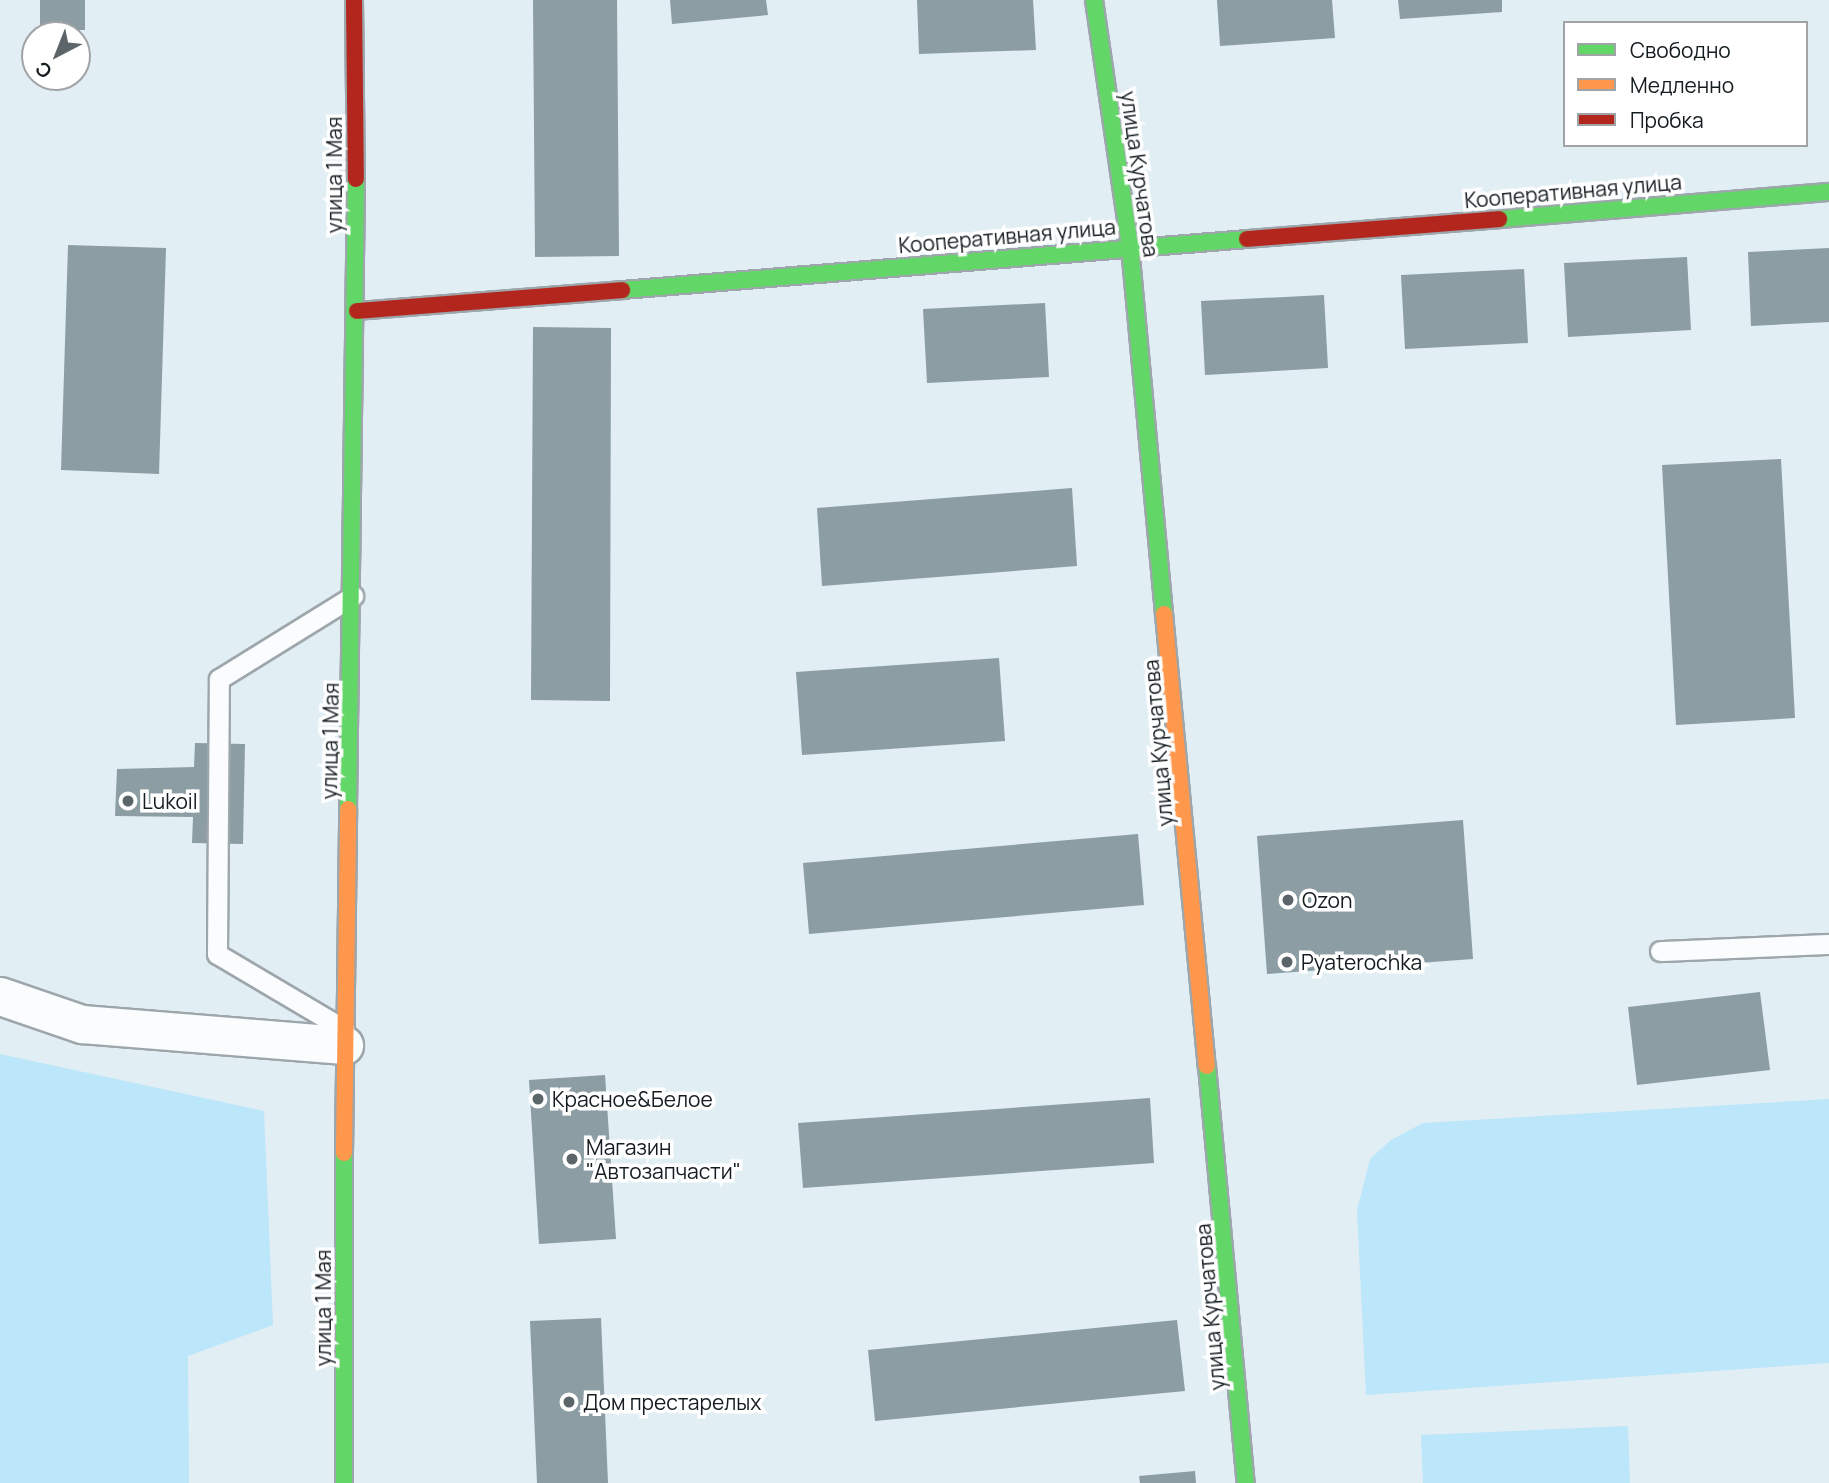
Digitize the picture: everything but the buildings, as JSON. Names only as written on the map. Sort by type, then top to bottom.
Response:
[{"type":"street","name":"улица 1 Мая","points":[[344,1483],[344,1037],[354,595],[356,310],[354,0]]},
{"type":"street","name":"улица Курчатова","points":[[1094,0],[1130,247],[1246,1483]]},
{"type":"street","name":"Кооперативная улица","points":[[356,310],[1829,192]]},
{"type":"street","points":[[0,996],[82,1024],[344,1037]]},
{"type":"lane","points":[[344,1037],[217,954],[219,679],[354,595]]},
{"type":"lane","points":[[1660,951],[1829,944]]},
{"type":"shaded area","points":[[0,1054],[264,1111],[273,1325],[188,1356],[189,1483],[0,1483]]},
{"type":"shaded area","points":[[1829,1099],[1829,1363],[1366,1395],[1357,1210],[1370,1159],[1391,1140],[1423,1123]]},
{"type":"shaded area","points":[[1628,1426],[1630,1483],[1423,1483],[1421,1435]]},
{"type":"traffic: fast","points":[[1094,0],[1130,247],[1164,614]]},
{"type":"traffic: fast","points":[[348,809],[356,179]]},
{"type":"traffic: fast","points":[[1499,219],[1829,192]]},
{"type":"traffic: fast","points":[[622,290],[1247,239]]},
{"type":"traffic: fast","points":[[1207,1066],[1246,1483]]},
{"type":"traffic: fast","points":[[344,1153],[344,1483]]},
{"type":"traffic: slow","points":[[1164,614],[1207,1066]]},
{"type":"traffic: slow","points":[[344,1153],[348,809]]},
{"type":"traffic: jam","points":[[354,0],[356,179]]},
{"type":"traffic: jam","points":[[1247,239],[1499,219]]},
{"type":"traffic: jam","points":[[357,311],[622,290]]},
{"type":"place","name":"Lukoil","points":[[128,801]]},
{"type":"place","name":"Ozon","points":[[1288,900]]},
{"type":"place","name":"Pyaterochka","points":[[1287,962]]},
{"type":"place","name":"Красное&Белое","points":[[538,1099]]},
{"type":"place","name":"Магазин \"Автозапчасти\"","points":[[572,1159]]},
{"type":"place","name":"Дом престарелых","points":[[569,1402]]}]
